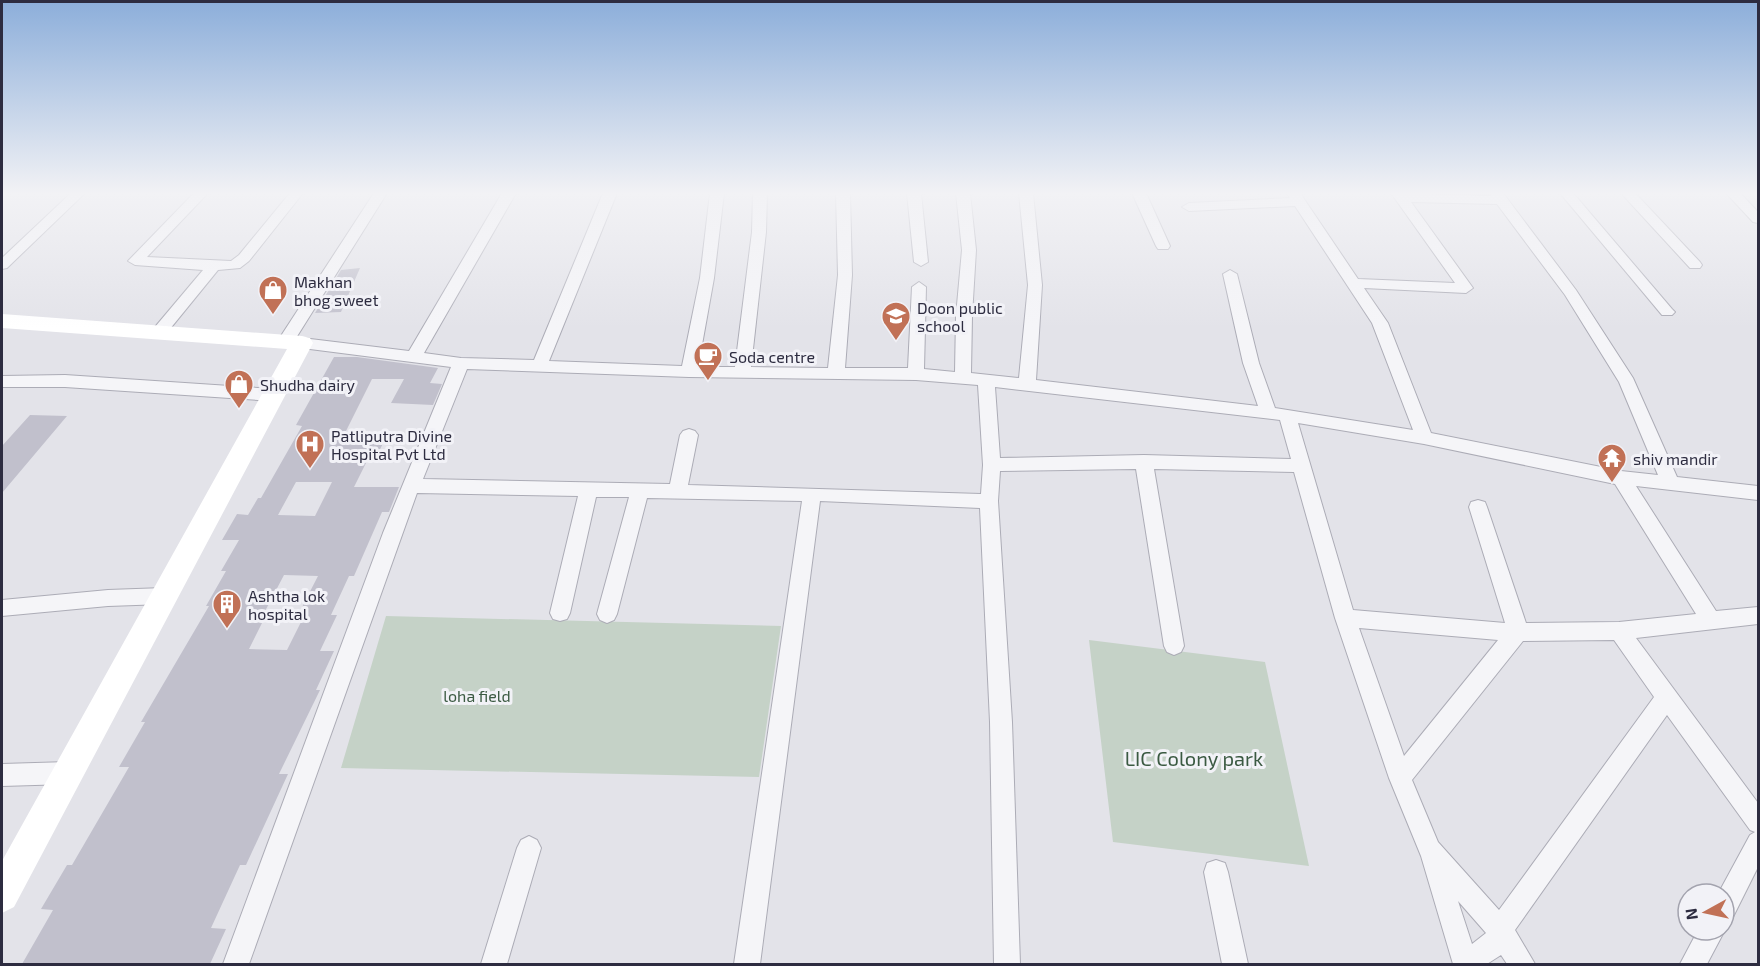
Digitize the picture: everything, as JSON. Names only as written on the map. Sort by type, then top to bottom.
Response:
[{"type":"street","points":[[2,265],[31,238]]},
{"type":"street","points":[[158,238],[135,261],[214,266],[235,265],[260,238]]},
{"type":"street","points":[[2,895],[274,395],[293,342],[354,238]]},
{"type":"street","points":[[414,357],[483,238]]},
{"type":"street","points":[[539,367],[592,238]]},
{"type":"street","points":[[688,372],[707,279],[712,238]]},
{"type":"street","points":[[742,372],[758,238]]},
{"type":"street","points":[[836,373],[845,275],[844,238]]},
{"type":"street","points":[[919,238],[921,262]]},
{"type":"street","points":[[963,378],[968,238]]},
{"type":"street","points":[[1027,386],[1035,285],[1030,238]]},
{"type":"street","points":[[1159,238],[1163,246]]},
{"type":"street","points":[[1323,238],[1380,323],[1419,419],[1424,438]]},
{"type":"street","points":[[1353,283],[1466,288],[1430,238]]},
{"type":"street","points":[[1530,238],[1571,293],[1627,382],[1671,484]]},
{"type":"street","points":[[1604,238],[1667,312]]},
{"type":"street","points":[[1670,238],[1695,265]]},
{"type":"street","points":[[160,331],[214,266]]},
{"type":"street","points":[[1230,274],[1251,363],[1302,466],[1346,618],[1400,778],[1430,850],[1466,964],[1493,945],[1500,930],[1667,697]]},
{"type":"street","points":[[916,374],[920,287]]},
{"type":"street","points":[[2,321],[293,342],[461,363],[688,372],[916,374],[986,380],[1278,414],[1424,438],[1621,478],[1758,493]]},
{"type":"street","points":[[236,964],[411,486],[461,363]]},
{"type":"street","points":[[986,380],[992,465],[989,501],[1001,722],[1007,964]]},
{"type":"street","points":[[2,382],[65,381],[274,395]]},
{"type":"street","points":[[676,492],[689,435]]},
{"type":"street","points":[[992,465],[1144,462],[1302,466]]},
{"type":"street","points":[[1144,462],[1174,646]]},
{"type":"street","points":[[1621,478],[1711,620]]},
{"type":"street","points":[[411,486],[812,494],[989,501]]},
{"type":"street","points":[[560,613],[588,491]]},
{"type":"street","points":[[607,614],[639,492]]},
{"type":"street","points":[[747,964],[812,494]]},
{"type":"street","points":[[1478,507],[1518,632]]},
{"type":"street","points":[[2,608],[108,598],[164,596]]},
{"type":"street","points":[[1346,618],[1518,632],[1619,631],[1758,615]]},
{"type":"street","points":[[1619,631],[1758,822]]},
{"type":"street","points":[[1400,778],[1518,632]]},
{"type":"street","points":[[2,775],[68,773]]},
{"type":"street","points":[[1736,885],[1758,843]]},
{"type":"street","points":[[494,964],[529,848]]},
{"type":"street","points":[[1430,850],[1500,930],[1522,964]]},
{"type":"street","points":[[1216,872],[1235,964]]},
{"type":"street","points":[[1694,964],[1706,942]]},
{"type":"green space","name":"loha field","points":[[386,616],[781,626],[759,777],[341,768]]},
{"type":"green space","name":"LIC Colony park","points":[[1089,640],[1265,662],[1309,866],[1113,842]]},
{"type":"building","points":[[360,268],[341,312],[315,313],[341,270]]},
{"type":"building","points":[[334,357],[357,357],[438,368],[430,383],[442,384],[433,405],[391,403],[404,379],[372,379],[346,431],[389,432],[377,455],[370,455],[354,487],[399,487],[389,512],[382,512],[354,576],[349,576],[331,615],[337,615],[320,651],[334,651],[316,690],[320,690],[279,774],[288,774],[246,865],[240,865],[211,928],[226,929],[210,964],[22,964],[53,910],[41,909],[67,865],[72,865],[129,767],[119,767],[145,722],[141,722],[209,606],[206,606],[226,571],[221,571],[239,540],[222,540],[237,514],[248,515],[258,498],[261,498],[302,426],[296,425]],"holes":[[[296,482],[332,482],[315,516],[278,515]],[[284,575],[318,576],[301,609],[307,610],[287,650],[249,649],[266,615],[263,615]]]},
{"type":"building","points":[[30,415],[67,416],[2,493],[2,446]]},
{"type":"place","name":"Makhan bhog sweet","points":[[273,316]]},
{"type":"place","name":"Doon public school","points":[[896,342]]},
{"type":"place","name":"Soda centre","points":[[708,382]]},
{"type":"place","name":"Shudha dairy","points":[[239,410]]},
{"type":"place","name":"Patliputra Divine Hospital Pvt Ltd","points":[[310,470]]},
{"type":"place","name":"shiv mandir","points":[[1612,484]]},
{"type":"place","name":"Ashtha lok hospital","points":[[227,630]]}]
